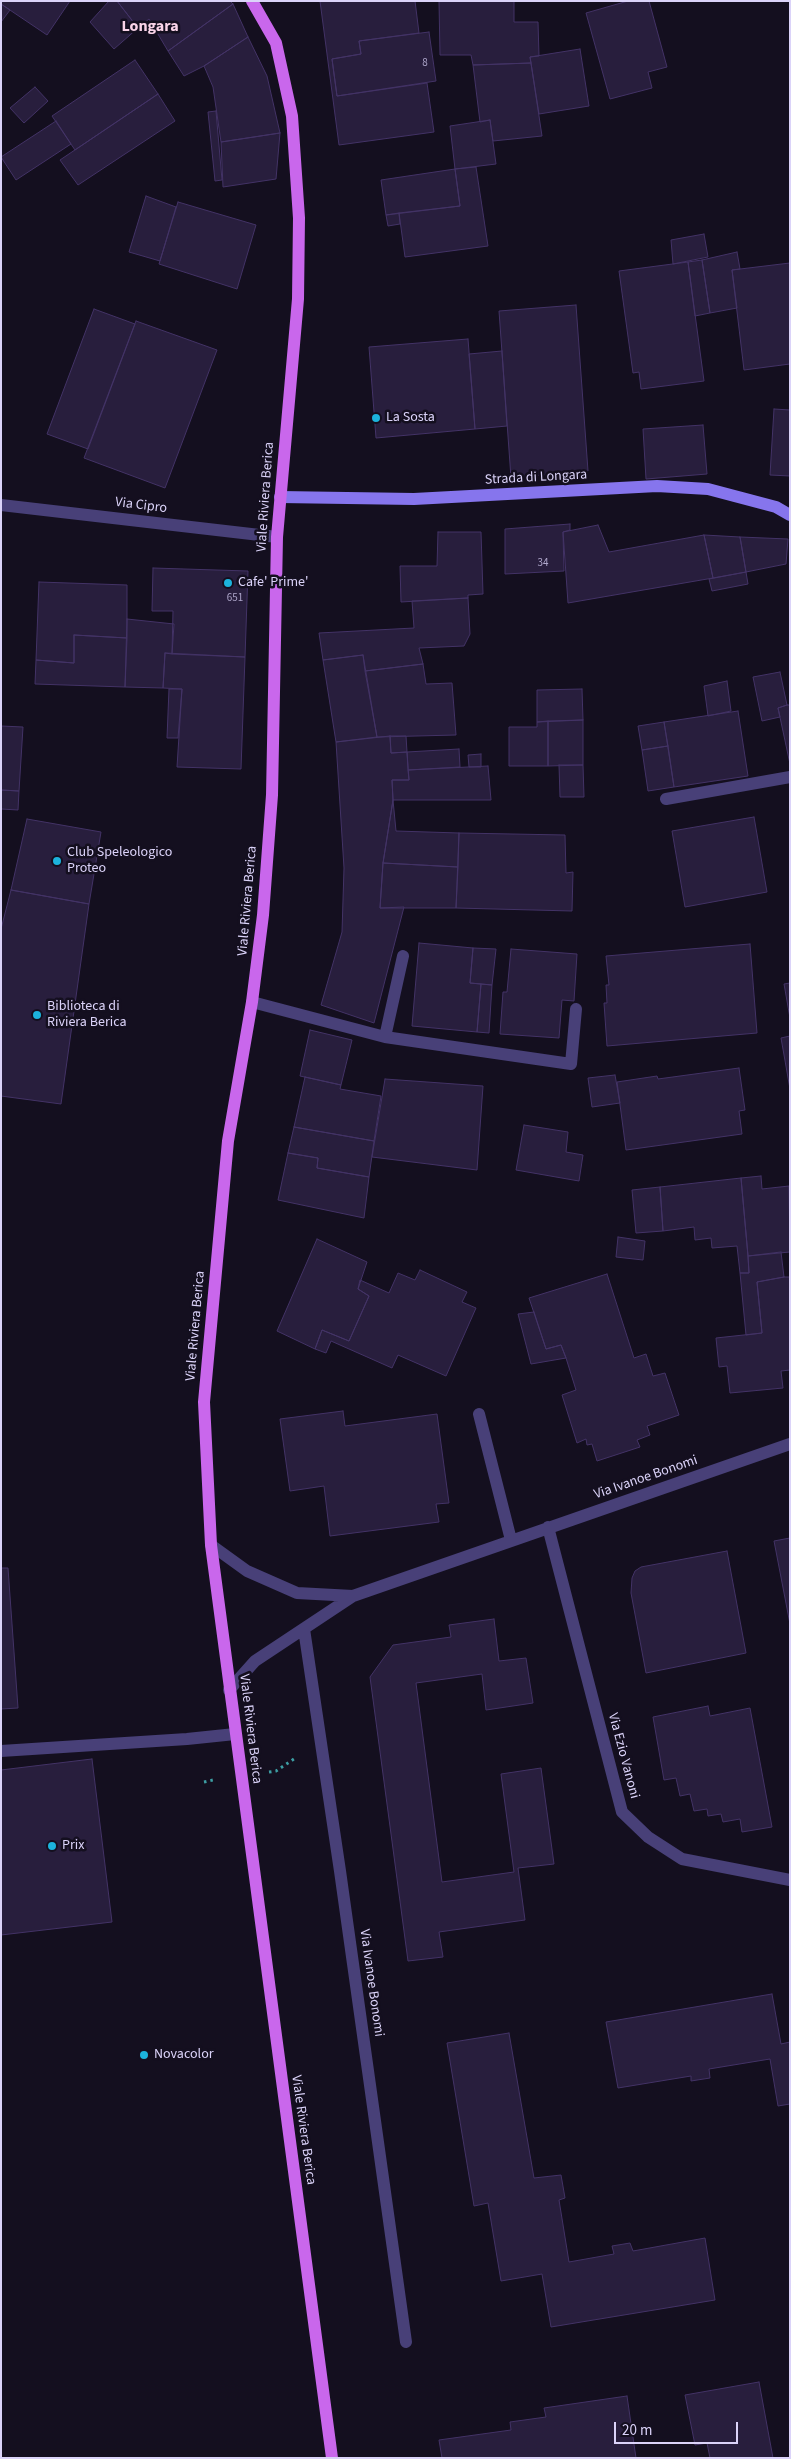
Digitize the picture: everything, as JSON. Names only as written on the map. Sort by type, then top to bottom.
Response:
[{"type":"main road","name":"Viale Riviera Berica","points":[[252,1],[276,43],[292,116],[299,218],[298,299],[276,537],[272,795],[263,915],[252,1002],[228,1141],[204,1402],[211,1545],[332,2458]]},
{"type":"main road","name":"Strada di Longara","points":[[280,497],[414,499],[657,486],[708,489],[776,507],[790,515]]},
{"type":"street","name":"Via Cipro","points":[[1,505],[276,537]]},
{"type":"street","points":[[666,799],[790,777]]},
{"type":"street","points":[[385,1037],[403,956]]},
{"type":"street","points":[[252,1002],[385,1037],[571,1064],[576,1008]]},
{"type":"street","points":[[479,1414],[511,1540]]},
{"type":"street","name":"Via Ivanoe Bonomi","points":[[230,1690],[255,1661],[353,1596],[790,1444]]},
{"type":"street","name":"Via Ezio Vanoni","points":[[548,1527],[622,1812],[648,1837],[682,1859],[790,1880]]},
{"type":"street","name":"Via Ivanoe Bonomi","points":[[211,1545],[247,1571],[297,1593],[353,1596]]},
{"type":"street","name":"Via Ivanoe Bonomi","points":[[304,1629],[406,2342]]},
{"type":"street","points":[[1,1751],[187,1740],[235,1734]]},
{"type":"building","points":[[1,1],[70,1],[47,35],[1,4]]},
{"type":"building","points":[[109,1],[117,1],[138,28],[114,49],[90,22]]},
{"type":"building","points":[[117,1],[230,1],[233,4],[168,51],[149,19],[138,28]]},
{"type":"building","points":[[320,1],[415,1],[419,33],[359,41],[361,54],[332,59],[337,96],[427,83],[434,132],[339,145]]},
{"type":"building","points":[[439,1],[514,1],[514,22],[538,22],[539,56],[530,57],[531,63],[473,65],[471,55],[440,55]]},
{"type":"building","points":[[628,1],[649,1],[667,67],[648,72],[652,88],[610,99],[586,13]]},
{"type":"building","points":[[1,4],[10,10],[1,22]]},
{"type":"building","points":[[233,4],[248,37],[204,66],[184,76],[168,51]]},
{"type":"building","points":[[429,32],[436,81],[337,96],[332,59],[361,54],[359,41]]},
{"type":"building","points":[[248,37],[267,76],[280,133],[221,142],[213,87],[204,66]]},
{"type":"building","points":[[580,49],[589,106],[539,114],[530,57]]},
{"type":"building","points":[[135,60],[158,94],[75,150],[52,116]]},
{"type":"building","points":[[531,63],[542,136],[493,141],[490,120],[480,122],[473,65]]},
{"type":"building","points":[[35,87],[48,101],[24,123],[10,108]]},
{"type":"building","points":[[158,94],[175,121],[78,185],[60,160]]},
{"type":"building","points":[[216,111],[222,180],[215,181],[208,112]]},
{"type":"building","points":[[490,120],[496,164],[455,169],[450,126]]},
{"type":"building","points":[[56,121],[71,144],[16,180],[1,157]]},
{"type":"building","points":[[280,133],[276,179],[223,187],[221,142]]},
{"type":"building","points":[[476,167],[488,246],[405,257],[399,213],[460,206],[455,169]]},
{"type":"building","points":[[455,169],[460,206],[386,215],[381,180]]},
{"type":"building","points":[[146,196],[176,207],[160,261],[129,252]]},
{"type":"building","points":[[178,202],[256,225],[237,289],[159,264]]},
{"type":"building","points":[[399,213],[400,224],[388,226],[386,215]]},
{"type":"building","points":[[704,234],[708,257],[673,264],[671,240]]},
{"type":"building","points":[[737,252],[740,269],[732,270],[737,308],[710,313],[702,260]]},
{"type":"building","points":[[702,260],[710,313],[695,316],[688,262]]},
{"type":"building","points":[[688,262],[704,381],[641,389],[639,372],[633,373],[619,271]]},
{"type":"building","points":[[790,263],[790,364],[744,370],[732,270]]},
{"type":"building","points":[[576,305],[588,471],[511,478],[499,311]]},
{"type":"building","points":[[94,309],[135,324],[88,449],[47,434]]},
{"type":"building","points":[[136,321],[217,350],[165,488],[84,458]]},
{"type":"building","points":[[468,339],[475,429],[376,438],[369,347]]},
{"type":"building","points":[[502,351],[507,426],[475,429],[469,354]]},
{"type":"building","points":[[774,409],[790,410],[790,476],[770,475]]},
{"type":"building","points":[[703,425],[707,474],[646,479],[643,429]]},
{"type":"building","points":[[570,524],[570,530],[563,532],[564,571],[505,574],[505,529]]},
{"type":"building","points":[[598,525],[609,552],[704,535],[713,578],[568,603],[563,532]]},
{"type":"building","points":[[438,532],[481,532],[483,594],[468,595],[468,598],[401,602],[400,566],[437,566]]},
{"type":"building","points":[[704,535],[740,537],[746,572],[713,578]]},
{"type":"building","points":[[740,537],[788,539],[786,564],[746,572]]},
{"type":"building","points":[[153,568],[248,571],[245,657],[172,654],[173,611],[152,611]]},
{"type":"building","points":[[746,572],[748,584],[712,591],[709,579]]},
{"type":"building","points":[[39,582],[127,585],[127,638],[74,635],[74,663],[36,660]]},
{"type":"building","points":[[468,598],[470,634],[464,646],[419,648],[423,664],[365,671],[363,655],[323,660],[319,633],[414,628],[412,601]]},
{"type":"building","points":[[127,619],[174,624],[172,654],[165,653],[163,688],[125,687]]},
{"type":"building","points":[[74,635],[127,638],[125,687],[35,684],[36,660],[74,663]]},
{"type":"building","points":[[165,653],[245,657],[241,769],[177,767],[182,689],[163,688]]},
{"type":"building","points":[[363,655],[377,737],[336,742],[323,660]]},
{"type":"building","points":[[423,664],[426,684],[452,683],[456,735],[377,737],[365,671]]},
{"type":"building","points":[[780,672],[787,705],[778,708],[780,717],[762,721],[753,677]]},
{"type":"building","points":[[727,681],[731,711],[708,716],[704,686]]},
{"type":"building","points":[[169,689],[182,689],[178,738],[167,738]]},
{"type":"building","points":[[582,689],[583,720],[537,722],[537,690]]},
{"type":"building","points":[[790,705],[790,764],[778,708]]},
{"type":"building","points":[[738,711],[748,776],[674,787],[664,722]]},
{"type":"building","points":[[583,720],[583,765],[548,766],[548,721]]},
{"type":"building","points":[[548,721],[548,766],[509,766],[509,727],[537,727],[537,722]]},
{"type":"building","points":[[664,722],[668,746],[642,750],[638,726]]},
{"type":"building","points":[[1,726],[23,727],[19,791],[1,790]]},
{"type":"building","points":[[390,736],[391,753],[407,752],[409,780],[392,780],[393,800],[383,863],[380,908],[404,907],[374,1023],[321,1005],[342,932],[344,868],[336,742]]},
{"type":"building","points":[[390,736],[406,736],[407,752],[391,753]]},
{"type":"building","points":[[668,746],[674,787],[648,791],[642,750]]},
{"type":"building","points":[[459,749],[460,767],[408,770],[407,752]]},
{"type":"building","points":[[481,754],[481,767],[469,767],[468,755]]},
{"type":"building","points":[[559,765],[583,765],[584,797],[560,797]]},
{"type":"building","points":[[488,766],[491,800],[393,800],[392,780],[409,780],[408,770]]},
{"type":"building","points":[[1,790],[19,791],[18,810],[1,809]]},
{"type":"building","points":[[393,800],[396,831],[459,833],[458,867],[383,863]]},
{"type":"building","points":[[754,817],[767,892],[685,907],[672,831]]},
{"type":"building","name":"Club Speleologico Proteo","points":[[27,819],[101,832],[89,904],[11,890]]},
{"type":"building","points":[[459,833],[565,835],[566,873],[573,872],[572,911],[456,908]]},
{"type":"building","points":[[383,863],[458,867],[456,908],[380,908]]},
{"type":"building","name":"Biblioteca di Riviera Berica","points":[[11,890],[89,904],[61,1104],[1,1096],[1,929]]},
{"type":"building","points":[[419,943],[473,948],[470,983],[481,984],[477,1032],[412,1026]]},
{"type":"building","points":[[750,944],[757,1033],[607,1046],[604,1003],[607,1003],[606,985],[609,985],[606,956]]},
{"type":"building","points":[[473,948],[496,949],[492,985],[470,983]]},
{"type":"building","points":[[511,949],[577,954],[574,1001],[562,1000],[559,1038],[500,1034],[503,992],[507,992]]},
{"type":"building","points":[[790,983],[790,1018],[784,984]]},
{"type":"building","points":[[481,984],[492,985],[489,1033],[477,1032]]},
{"type":"building","points":[[310,1030],[352,1040],[341,1085],[300,1076]]},
{"type":"building","points":[[790,1036],[790,1089],[781,1038]]},
{"type":"building","points":[[739,1068],[745,1110],[739,1111],[742,1134],[626,1150],[617,1082],[657,1076],[658,1079]]},
{"type":"building","points":[[615,1075],[620,1103],[592,1107],[588,1078]]},
{"type":"building","points":[[305,1077],[341,1085],[340,1089],[381,1096],[374,1141],[294,1127]]},
{"type":"building","points":[[385,1079],[483,1086],[477,1170],[372,1157]]},
{"type":"building","points":[[524,1125],[568,1132],[566,1152],[583,1155],[579,1181],[516,1170]]},
{"type":"building","points":[[294,1127],[374,1141],[369,1177],[317,1168],[318,1158],[288,1153]]},
{"type":"building","points":[[288,1153],[318,1158],[317,1168],[369,1177],[364,1218],[278,1200]]},
{"type":"building","points":[[761,1176],[762,1189],[789,1186],[790,1252],[748,1256],[741,1178]]},
{"type":"building","points":[[741,1178],[749,1273],[740,1273],[737,1246],[712,1248],[711,1238],[695,1240],[694,1227],[663,1231],[660,1187]]},
{"type":"building","points":[[660,1187],[663,1231],[636,1233],[632,1190]]},
{"type":"building","points":[[618,1237],[645,1241],[643,1260],[616,1257]]},
{"type":"building","points":[[317,1239],[367,1262],[358,1289],[369,1296],[349,1341],[322,1330],[315,1349],[277,1331]]},
{"type":"building","points":[[781,1252],[784,1277],[757,1282],[762,1333],[746,1335],[740,1273],[749,1273],[748,1256]]},
{"type":"building","points":[[420,1270],[467,1292],[462,1302],[476,1308],[446,1376],[398,1355],[392,1368],[331,1341],[326,1353],[315,1349],[322,1330],[349,1341],[369,1296],[358,1289],[360,1280],[389,1293],[398,1273],[415,1280]]},
{"type":"building","points":[[607,1274],[634,1358],[646,1354],[653,1376],[665,1373],[679,1415],[647,1426],[650,1435],[637,1440],[640,1447],[597,1461],[592,1444],[587,1445],[586,1439],[577,1443],[562,1395],[576,1390],[566,1358],[561,1345],[546,1349],[529,1298]]},
{"type":"building","points":[[790,1277],[790,1370],[781,1371],[783,1388],[730,1393],[727,1366],[719,1367],[716,1338],[762,1333],[757,1282]]},
{"type":"building","points":[[534,1312],[546,1349],[561,1345],[566,1358],[531,1364],[518,1314]]},
{"type":"building","points":[[343,1411],[345,1426],[437,1414],[449,1503],[436,1504],[439,1522],[330,1536],[324,1486],[290,1491],[280,1419]]},
{"type":"building","points":[[790,1538],[790,1624],[774,1541]]},
{"type":"building","points":[[727,1551],[746,1653],[646,1673],[631,1593],[632,1578],[635,1571],[641,1567]]},
{"type":"building","points":[[1,1568],[8,1568],[18,1708],[1,1709]]},
{"type":"building","points":[[494,1619],[499,1661],[526,1658],[533,1703],[486,1710],[482,1674],[416,1683],[442,1882],[514,1872],[501,1774],[541,1768],[554,1864],[518,1868],[525,1920],[439,1932],[443,1957],[408,1961],[370,1677],[393,1645],[451,1637],[449,1625]]},
{"type":"building","points":[[708,1706],[710,1716],[750,1708],[772,1827],[742,1832],[740,1819],[723,1822],[721,1814],[708,1816],[707,1809],[694,1811],[690,1794],[680,1796],[676,1778],[664,1780],[653,1717]]},
{"type":"building","name":"Prix","points":[[92,1759],[112,1922],[1,1935],[1,1770]]},
{"type":"building","points":[[772,1994],[781,2044],[790,2042],[790,2104],[778,2106],[770,2059],[709,2069],[710,2078],[691,2081],[691,2076],[618,2088],[606,2022]]},
{"type":"building","points":[[509,2033],[534,2178],[561,2175],[565,2198],[559,2200],[569,2262],[614,2254],[612,2246],[630,2243],[633,2251],[705,2238],[715,2300],[551,2327],[542,2274],[501,2281],[488,2203],[474,2206],[447,2043]]},
{"type":"building","points":[[759,2382],[773,2458],[710,2458],[707,2443],[695,2445],[685,2395]]},
{"type":"building","points":[[627,2396],[636,2458],[442,2458],[439,2440],[511,2430],[510,2422],[546,2417],[544,2408]]},
{"type":"place","name":"La Sosta","points":[[376,418]]},
{"type":"place","name":"Cafe' Prime'","points":[[228,583]]},
{"type":"place","name":"Club Speleologico Proteo","points":[[57,861]]},
{"type":"place","name":"Biblioteca di Riviera Berica","points":[[37,1015]]},
{"type":"place","name":"Prix","points":[[52,1846]]},
{"type":"place","name":"Novacolor","points":[[144,2055]]},
{"type":"district","name":"Longara","points":[[150,27]]}]
